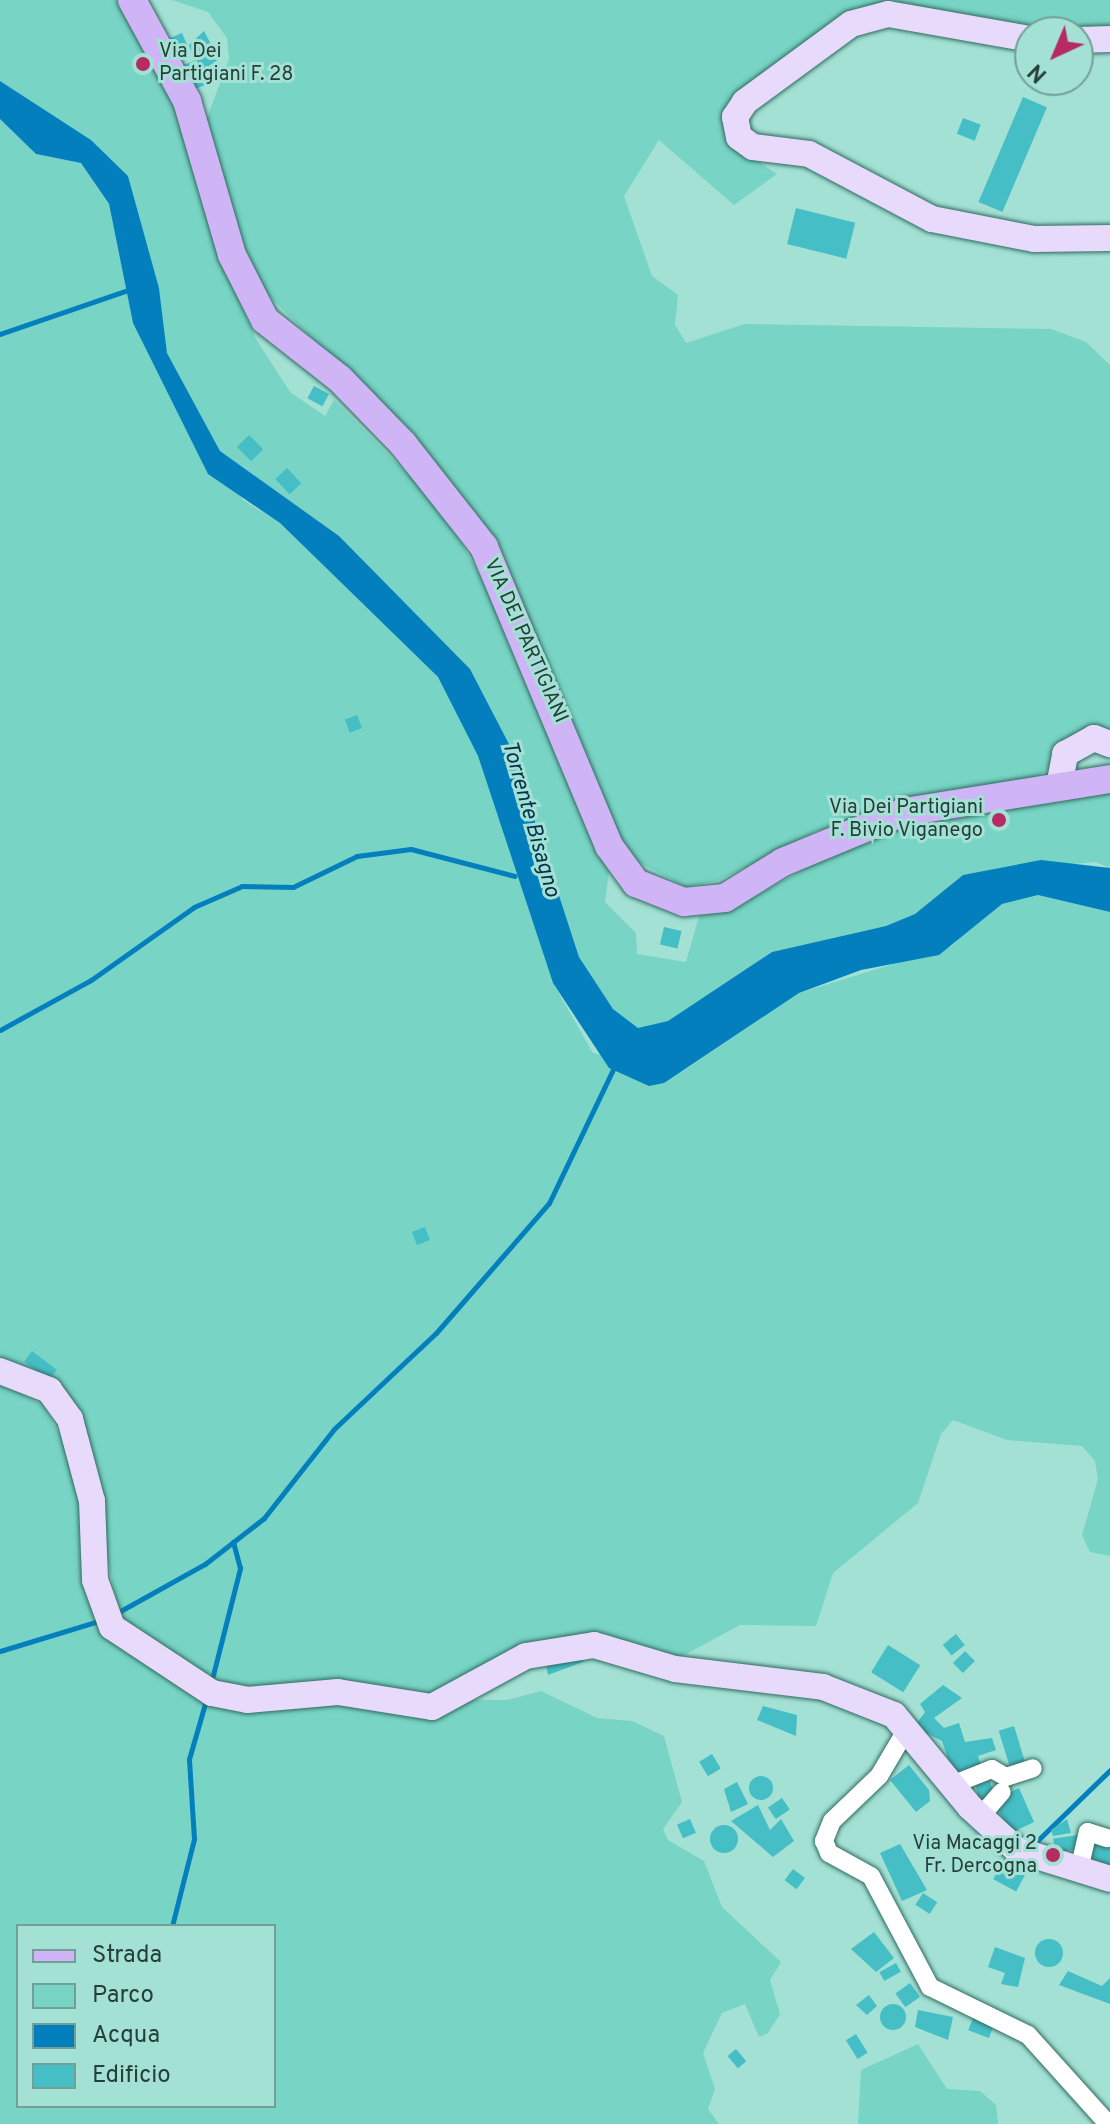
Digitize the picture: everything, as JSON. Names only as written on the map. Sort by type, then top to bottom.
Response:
[{"type":"main road","name":"VIA DEI PARTIGIANI","points":[[132,0],[187,101],[232,255],[265,320],[340,379],[403,444],[484,547],[609,846],[636,883],[684,902],[725,898],[783,862],[904,812],[1110,779]]},
{"type":"main road","points":[[1014,36],[888,14],[851,24],[745,102],[735,117],[739,137],[809,154],[932,219],[1034,239],[1110,238]]},
{"type":"main road","points":[[1059,786],[1065,754],[1094,738],[1110,744]]},
{"type":"main road","points":[[0,1371],[49,1390],[70,1419],[92,1501],[95,1580],[112,1627],[206,1688],[247,1700],[338,1692],[432,1707],[526,1656],[594,1645],[675,1669],[823,1687],[886,1708],[908,1727],[980,1817],[1017,1850],[1110,1879]]},
{"type":"street","points":[[908,1727],[879,1776],[832,1821],[824,1841],[829,1853],[871,1876],[930,1987],[1028,2035],[1108,2124]]},
{"type":"street","points":[[954,1784],[992,1769],[1006,1777],[1033,1768]]},
{"type":"street","points":[[980,1817],[1002,1792]]},
{"type":"street","points":[[1079,1870],[1088,1832],[1107,1838]]},
{"type":"green space","points":[[0,0],[116,0],[139,31],[183,123],[214,243],[256,339],[290,392],[325,416],[334,400],[442,509],[490,593],[609,872],[605,902],[636,933],[637,954],[686,962],[699,916],[726,911],[864,838],[942,815],[1110,792],[1110,868],[1095,862],[963,875],[915,914],[886,926],[772,952],[669,1021],[638,1028],[613,1009],[579,957],[511,748],[470,669],[339,536],[220,451],[167,353],[159,288],[128,176],[91,140],[0,81]]},
{"type":"green space","points":[[172,0],[1110,0],[1110,29],[1094,29],[1094,16],[1014,16],[1014,32],[1009,32],[868,6],[722,113],[731,144],[777,174],[734,205],[659,140],[624,196],[652,276],[678,295],[675,325],[686,343],[745,324],[1051,329],[1086,342],[1110,365],[1110,734],[1027,782],[816,831],[720,880],[686,887],[638,862],[617,835],[494,543],[429,454],[265,292],[248,261],[207,118],[229,59],[227,38],[208,12]]},
{"type":"green space","points":[[0,119],[36,154],[81,163],[109,205],[133,323],[243,500],[280,523],[438,677],[478,756],[553,983],[593,1053],[683,1071],[799,993],[952,946],[982,913],[1002,904],[1038,895],[1110,912],[1110,1556],[1090,1552],[1082,1535],[1098,1479],[1095,1461],[1082,1446],[1007,1440],[953,1420],[941,1434],[918,1503],[833,1573],[816,1626],[740,1625],[677,1659],[595,1638],[431,1697],[248,1690],[216,1683],[120,1621],[79,1415],[0,1360]]},
{"type":"green space","points":[[0,1382],[43,1405],[59,1433],[74,1471],[91,1607],[206,1697],[507,1700],[541,1691],[597,1718],[632,1721],[664,1736],[682,1802],[663,1829],[668,1840],[704,1861],[722,1907],[781,1962],[770,1980],[780,2014],[768,2033],[759,2037],[745,2004],[722,2013],[703,2053],[715,2089],[708,2109],[719,2124],[0,2124]]},
{"type":"green space","points":[[918,2044],[947,2089],[980,2091],[996,2105],[998,2124],[858,2124],[861,2070]]},
{"type":"water","name":"Torrente Bisagno","points":[[0,81],[91,140],[128,176],[159,288],[167,353],[220,451],[339,536],[470,669],[511,748],[579,957],[613,1009],[638,1028],[668,1021],[772,952],[886,926],[915,914],[963,875],[1041,860],[1110,868],[1110,912],[1038,895],[1002,904],[939,955],[861,970],[799,993],[664,1083],[649,1086],[609,1068],[553,983],[478,756],[438,677],[280,523],[208,474],[133,323],[109,204],[81,163],[36,154],[0,119]]},
{"type":"building","points":[[204,31],[219,59],[203,70],[208,84],[189,91],[181,66],[194,61],[189,45]]},
{"type":"building","points":[[182,33],[187,45],[173,51],[168,39]]},
{"type":"building","points":[[1023,97],[1047,107],[1002,212],[978,202]]},
{"type":"building","points":[[963,118],[981,125],[975,141],[957,134]]},
{"type":"building","points":[[796,208],[855,223],[846,259],[787,244]]},
{"type":"building","points":[[314,386],[329,394],[322,406],[307,398]]},
{"type":"building","points":[[249,435],[263,449],[251,461],[237,447]]},
{"type":"building","points":[[287,468],[301,483],[290,494],[275,479]]},
{"type":"building","points":[[357,715],[362,728],[350,733],[345,720]]},
{"type":"building","points":[[664,927],[682,931],[677,949],[660,945]]},
{"type":"building","points":[[425,1227],[430,1240],[417,1245],[412,1232]]},
{"type":"building","points":[[32,1351],[57,1370],[49,1380],[24,1361]]},
{"type":"building","points":[[956,1634],[965,1645],[952,1656],[943,1645]]},
{"type":"building","points":[[888,1645],[920,1665],[903,1692],[871,1672]]},
{"type":"building","points":[[582,1650],[583,1662],[548,1675],[545,1656]]},
{"type":"building","points":[[965,1651],[975,1661],[963,1673],[953,1663]]},
{"type":"building","points":[[943,1685],[962,1698],[934,1718],[944,1728],[959,1723],[965,1742],[992,1738],[996,1750],[978,1756],[983,1771],[953,1774],[942,1741],[914,1727],[925,1712],[920,1704]]},
{"type":"building","points":[[763,1706],[797,1715],[796,1736],[757,1720]]},
{"type":"building","points":[[1014,1726],[1026,1766],[1011,1771],[999,1731]]},
{"type":"building","points":[[712,1754],[721,1769],[708,1776],[699,1762]]},
{"type":"building","points":[[909,1765],[929,1790],[930,1801],[916,1812],[890,1780]]},
{"type":"building","points":[[987,1772],[994,1794],[979,1801],[974,1778]]},
{"type":"building","points":[[761,1776],[772,1783],[773,1788],[766,1799],[761,1800],[750,1793],[749,1788],[756,1777]]},
{"type":"building","points":[[737,1782],[748,1804],[731,1812],[724,1789]]},
{"type":"building","points":[[1019,1788],[1034,1822],[1011,1833],[992,1800]]},
{"type":"building","points":[[782,1798],[790,1810],[776,1819],[768,1808]]},
{"type":"building","points":[[758,1805],[770,1830],[781,1819],[794,1841],[773,1857],[731,1821]]},
{"type":"building","points":[[690,1819],[696,1833],[683,1838],[677,1824]]},
{"type":"building","points":[[1067,1819],[1071,1833],[1053,1836],[1051,1830]]},
{"type":"building","points":[[724,1825],[734,1829],[738,1839],[734,1849],[724,1853],[714,1849],[710,1839],[714,1829]]},
{"type":"building","points":[[1079,1835],[1081,1849],[1055,1852],[1053,1839]]},
{"type":"building","points":[[1090,1835],[1110,1843],[1110,1869],[1081,1857]]},
{"type":"building","points":[[900,1844],[927,1890],[902,1901],[880,1853]]},
{"type":"building","points":[[1004,1859],[1027,1871],[1016,1892],[993,1879]]},
{"type":"building","points":[[793,1869],[805,1878],[797,1889],[785,1880]]},
{"type":"building","points":[[923,1893],[937,1902],[930,1914],[915,1905]]},
{"type":"building","points":[[874,1932],[894,1958],[876,1972],[851,1949]]},
{"type":"building","points":[[1049,1939],[1059,1943],[1063,1953],[1059,1963],[1049,1967],[1039,1963],[1035,1953],[1039,1943]]},
{"type":"building","points":[[995,1947],[1025,1958],[1018,1987],[1001,1984],[1005,1973],[988,1967]]},
{"type":"building","points":[[896,1963],[901,1972],[884,1981],[879,1972]]},
{"type":"building","points":[[1068,1971],[1102,1986],[1110,1978],[1110,2004],[1059,1985]]},
{"type":"building","points":[[910,1983],[920,1997],[905,2007],[895,1994]]},
{"type":"building","points":[[869,1995],[877,2006],[867,2015],[856,2005]]},
{"type":"building","points":[[893,2004],[902,2008],[906,2017],[902,2026],[893,2030],[884,2026],[880,2017],[884,2008]]},
{"type":"building","points":[[918,2010],[953,2017],[948,2040],[915,2027]]},
{"type":"building","points":[[973,2018],[994,2026],[989,2038],[968,2030]]},
{"type":"building","points":[[856,2034],[868,2053],[857,2059],[846,2040]]},
{"type":"building","points":[[736,2049],[746,2061],[738,2068],[728,2056]]},
{"type":"waterway","points":[[0,334],[128,290]]},
{"type":"waterway","points":[[0,1030],[91,980],[194,907],[242,886],[293,887],[357,856],[411,849],[515,876]]},
{"type":"waterway","points":[[115,1614],[205,1564],[264,1518],[334,1429],[436,1333],[549,1203],[615,1065]]},
{"type":"waterway","points":[[211,1683],[240,1568],[233,1542]]},
{"type":"waterway","points":[[0,1651],[102,1620]]},
{"type":"waterway","points":[[173,1924],[194,1839],[189,1759],[206,1700]]},
{"type":"waterway","points":[[1038,1840],[1110,1770]]},
{"type":"place","name":"Via Dei Partigiani F. 28","points":[[143,64]]},
{"type":"place","name":"Via Dei Partigiani F. Bivio Viganego","points":[[999,820]]},
{"type":"place","name":"Via Macaggi 2 Fr. Dercogna","points":[[1053,1855]]}]
